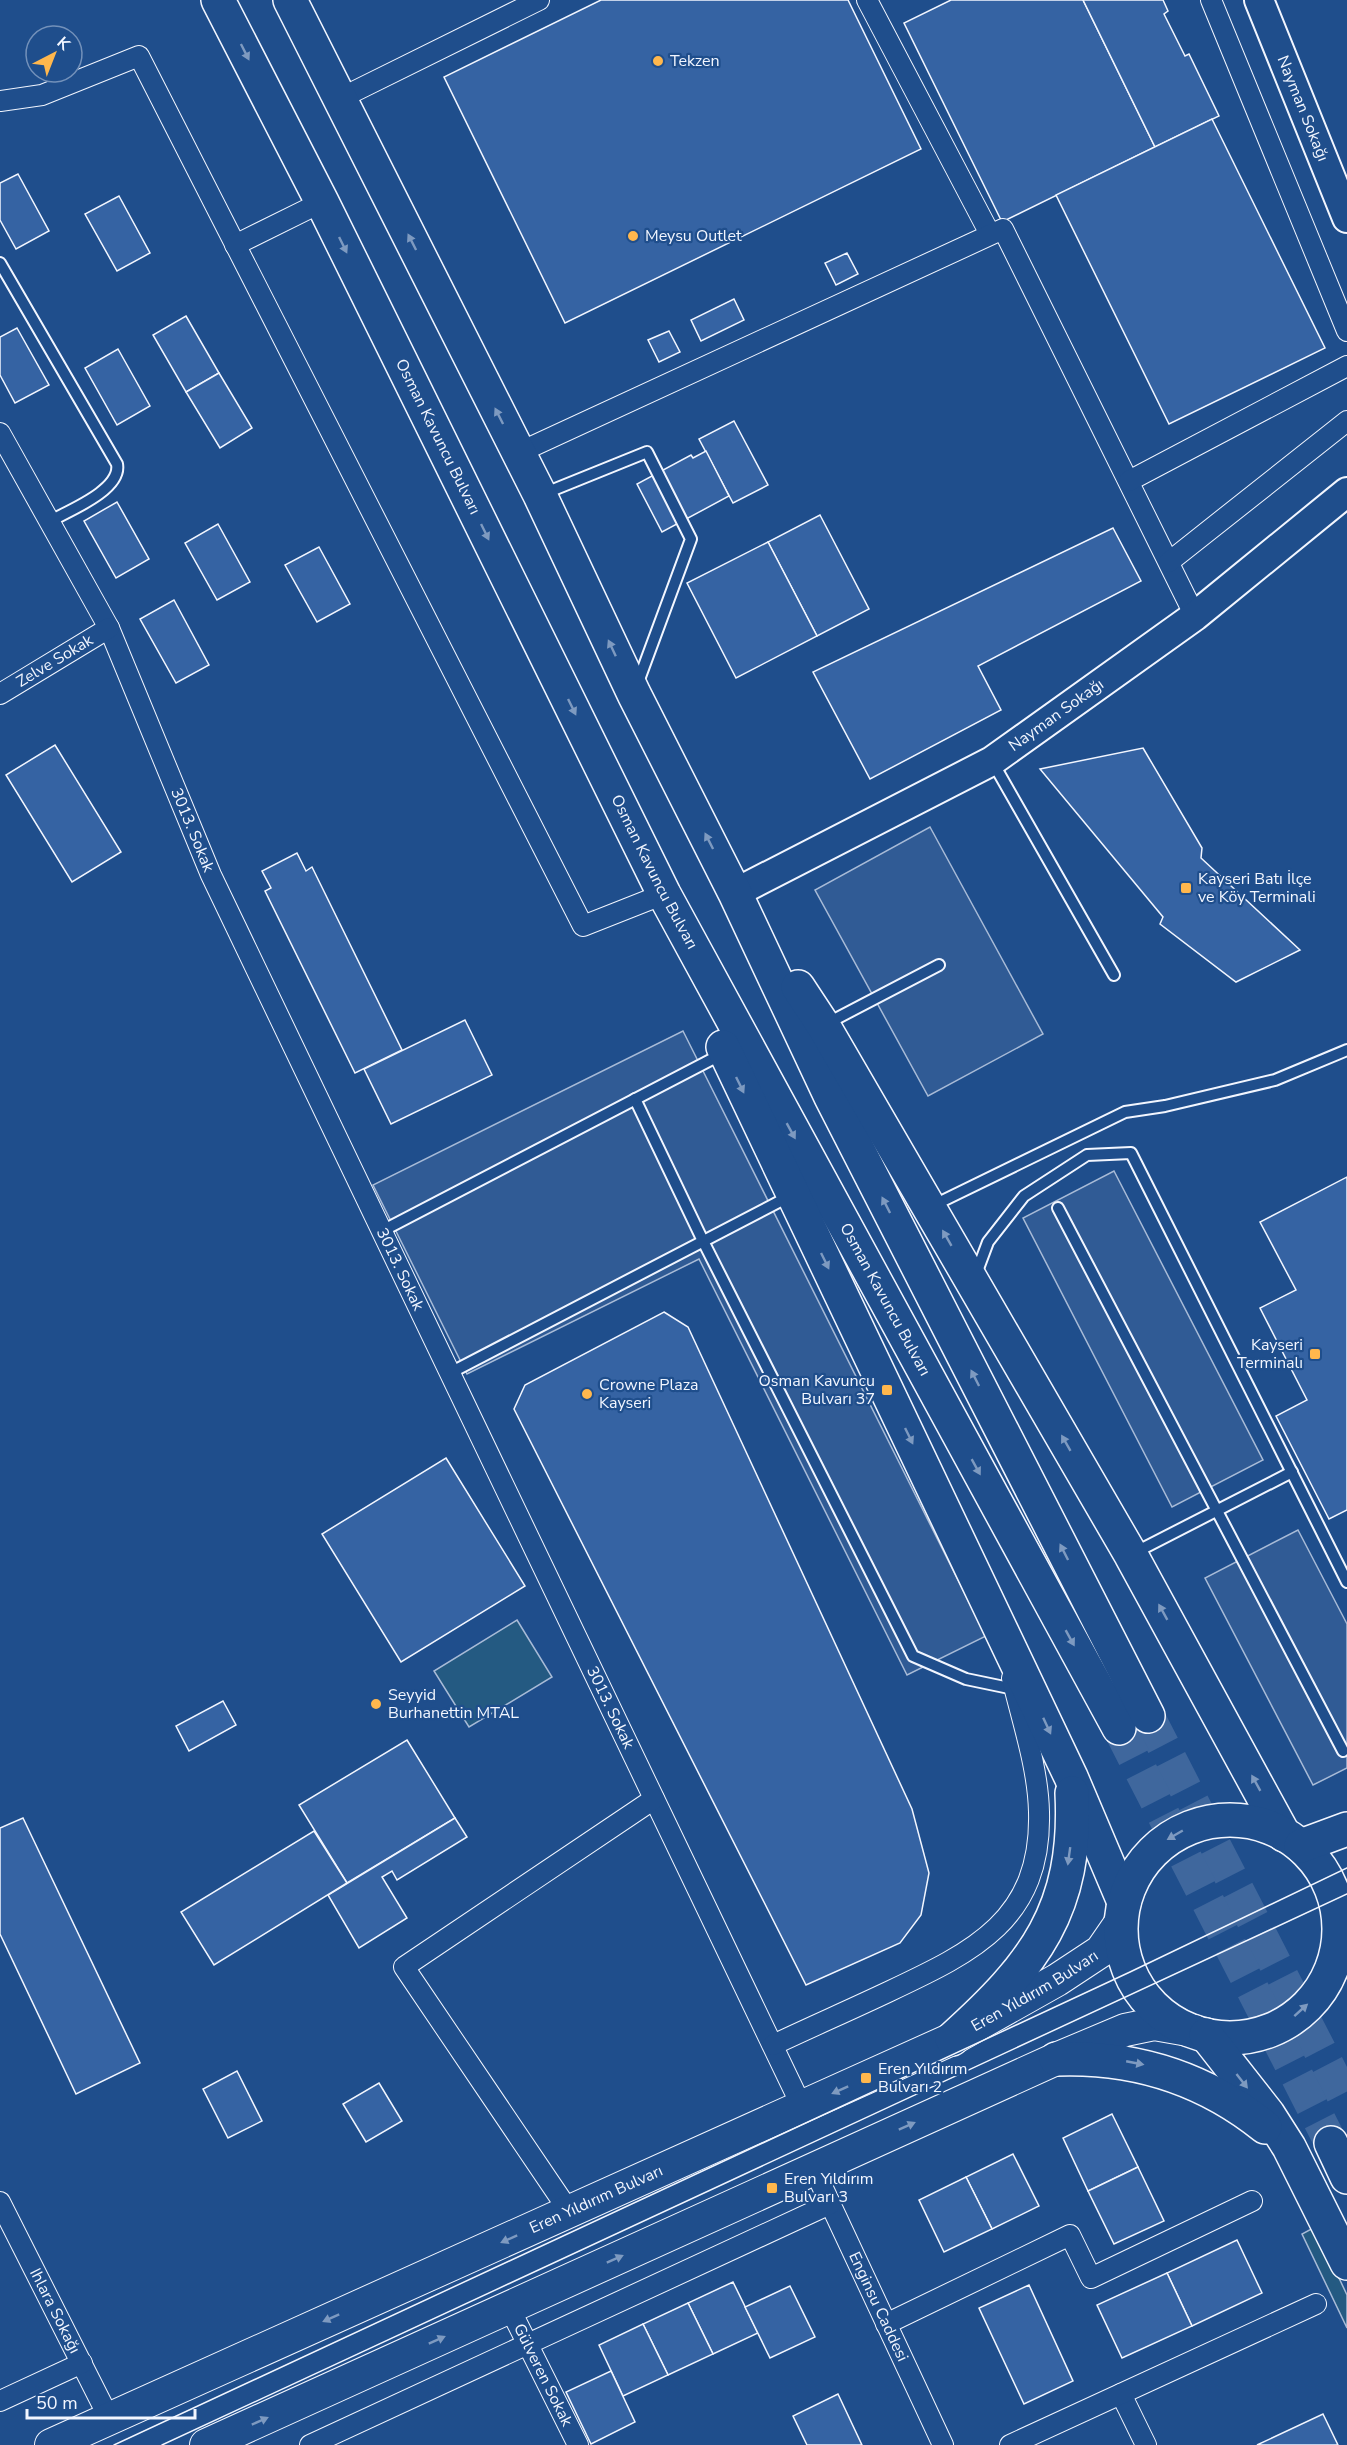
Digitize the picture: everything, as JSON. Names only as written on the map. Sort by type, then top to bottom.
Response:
[{"type":"highway","name":"Osman Kavuncu Bulvarı","points":[[218,0],[322,202],[664,894],[1134,1722],[836,1107],[735,893],[634,694],[540,495],[290,0]]},
{"type":"highway","points":[[735,893],[823,1025],[1131,1555],[1292,1840],[1320,1869],[1336,1899],[1342,1951],[1318,1992],[1290,2020],[1253,2035],[1233,2038],[1200,2033],[1175,2023],[1139,1990],[1130,1972],[1121,1942],[1122,1912],[1131,1883],[1154,1850],[1187,1828],[1226,1820],[1266,1826],[1292,1840],[1347,1829]]},
{"type":"highway","points":[[664,894],[725,1052],[1071,1777],[1122,1912]]},
{"type":"highway","points":[[952,2039],[1021,1971],[1051,1923],[1068,1863],[1071,1835],[1071,1777]]},
{"type":"highway","points":[[1200,2033],[1262,2107],[1289,2147],[1347,2263]]},
{"type":"highway","points":[[1056,2059],[1125,2062],[1180,2076],[1226,2100],[1289,2147]]},
{"type":"highway","points":[[1331,2143],[1347,2177]]},
{"type":"main road","name":"Eren Yıldırım Bulvarı","points":[[51,2445],[952,2039],[1057,1980],[1101,1951],[1122,1912]]},
{"type":"main road","points":[[206,2445],[1056,2059],[1135,2028],[1154,2024],[1200,2033]]},
{"type":"street","points":[[339,99],[539,0]]},
{"type":"street","points":[[867,0],[990,234]]},
{"type":"street","points":[[1210,0],[1347,331]]},
{"type":"street","name":"Nayman Sokağı","points":[[1259,0],[1347,218]]},
{"type":"street","points":[[0,101],[42,95],[139,56],[584,926],[664,894]]},
{"type":"street","points":[[236,245],[322,202]]},
{"type":"street","points":[[518,453],[1003,229],[1196,616]]},
{"type":"street","points":[[1129,481],[1347,367]]},
{"type":"street","points":[[1169,562],[1347,421]]},
{"type":"street","name":"3013. Sokak","points":[[0,433],[109,628],[211,875],[802,2107]]},
{"type":"street","name":"Nayman Sokağı","points":[[735,893],[992,761],[1196,616],[1347,492]]},
{"type":"street","name":"Zelve Sokak","points":[[0,694],[109,628]]},
{"type":"street","points":[[773,2045],[956,1960],[992,1932],[1016,1904],[1033,1866],[1039,1811],[1037,1790],[1001,1629]]},
{"type":"street","points":[[569,2211],[404,1967],[654,1799]]},
{"type":"street","name":"Enginsu Caddesi","points":[[814,2169],[943,2445]]},
{"type":"street","points":[[886,2324],[1070,2235],[1091,2278],[1252,2201]]},
{"type":"street","name":"Ihlara Sokağı","points":[[0,2202],[109,2418]]},
{"type":"street","points":[[310,2445],[830,2204]]},
{"type":"street","points":[[1010,2445],[1316,2304]]},
{"type":"street","name":"Gülveren Sokak","points":[[509,2307],[578,2445]]},
{"type":"street","points":[[0,2401],[82,2363]]},
{"type":"street","points":[[1121,2394],[1146,2445]]},
{"type":"lane","points":[[0,263],[117,464],[118,470],[114,480],[105,490],[50,521]]},
{"type":"lane","points":[[540,495],[647,452],[691,539],[634,694]]},
{"type":"lane","points":[[992,761],[1114,975]]},
{"type":"lane","points":[[823,1025],[939,965]]},
{"type":"lane","points":[[929,1207],[1125,1112],[1165,1106],[1275,1080],[1347,1050]]},
{"type":"lane","points":[[382,1231],[725,1052]]},
{"type":"lane","points":[[635,1099],[703,1241],[913,1656],[966,1679],[1014,1689]]},
{"type":"lane","points":[[973,1283],[988,1242],[1024,1196],[1087,1155],[1131,1154],[1347,1582]]},
{"type":"lane","points":[[450,1373],[793,1194]]},
{"type":"lane","points":[[1058,1208],[1343,1751]]},
{"type":"lane","points":[[1131,1555],[1292,1472]]},
{"type":"shaded area","points":[[930,827],[1043,1034],[928,1096],[815,890]]},
{"type":"shaded area","points":[[683,1031],[986,1636],[907,1675],[699,1259],[467,1374],[373,1185]]},
{"type":"shaded area","points":[[1114,1171],[1263,1460],[1172,1507],[1023,1218]]},
{"type":"shaded area","points":[[1298,1530],[1347,1624],[1347,1768],[1313,1785],[1205,1578]]},
{"type":"shaded area","points":[[517,1620],[552,1677],[469,1727],[434,1671]]},
{"type":"shaded area","points":[[1315,2227],[1347,2295],[1347,2328],[1302,2234]]},
{"type":"building","name":"Meysu Outlet","points":[[601,0],[848,0],[921,149],[565,323],[444,77]]},
{"type":"building","points":[[951,0],[1083,0],[1155,147],[1002,222],[904,23]]},
{"type":"building","points":[[1083,0],[1163,0],[1168,11],[1164,14],[1185,56],[1189,54],[1219,116],[1155,147]]},
{"type":"building","points":[[1212,119],[1325,348],[1169,424],[1056,195]]},
{"type":"building","points":[[18,174],[49,231],[16,249],[0,220],[0,183]]},
{"type":"building","points":[[119,196],[150,253],[117,271],[85,214]]},
{"type":"building","points":[[847,253],[858,274],[836,285],[825,263]]},
{"type":"building","points":[[734,299],[744,320],[701,341],[691,320]]},
{"type":"building","points":[[186,316],[219,373],[186,392],[153,335]]},
{"type":"building","points":[[17,328],[49,385],[15,403],[0,375],[0,337]]},
{"type":"building","points":[[669,331],[680,352],[659,362],[648,340]]},
{"type":"building","points":[[118,349],[150,406],[117,425],[85,368]]},
{"type":"building","points":[[219,373],[252,428],[220,448],[186,392]]},
{"type":"building","points":[[734,421],[768,485],[733,503],[699,439]]},
{"type":"building","points":[[706,451],[729,496],[662,532],[637,484],[691,455],[693,458]]},
{"type":"building","points":[[117,502],[149,559],[116,578],[84,521]]},
{"type":"building","points":[[820,515],[869,609],[817,636],[768,542]]},
{"type":"building","points":[[218,524],[250,582],[217,600],[185,543]]},
{"type":"building","points":[[1113,528],[1141,581],[978,666],[1001,710],[870,779],[813,672]]},
{"type":"building","points":[[768,542],[817,636],[736,678],[687,583]]},
{"type":"building","points":[[319,547],[350,604],[317,622],[285,565]]},
{"type":"building","points":[[174,600],[209,665],[176,683],[140,619]]},
{"type":"building","points":[[55,745],[121,852],[72,882],[6,775]]},
{"type":"building","name":"Kayseri Batı İlçe ve Köy Terminali","points":[[1143,748],[1202,848],[1201,858],[1300,950],[1236,982],[1160,924],[1163,917],[1040,769]]},
{"type":"building","points":[[297,853],[306,871],[312,867],[402,1050],[355,1073],[265,891],[271,888],[262,871]]},
{"type":"building","points":[[465,1020],[492,1075],[391,1124],[364,1069]]},
{"type":"building","name":"Kayseri Terminalı","points":[[1347,1177],[1347,1510],[1329,1519],[1276,1416],[1307,1400],[1260,1308],[1296,1290],[1260,1222]]},
{"type":"building","points":[[664,1312],[688,1327],[912,1809],[929,1873],[921,1915],[900,1943],[806,1985],[514,1409],[525,1385]]},
{"type":"building","points":[[446,1458],[525,1586],[401,1662],[322,1534]]},
{"type":"building","points":[[223,1701],[236,1725],[189,1751],[176,1726]]},
{"type":"building","points":[[407,1740],[455,1818],[347,1883],[299,1805]]},
{"type":"building","points":[[23,1818],[140,2063],[76,2094],[0,1934],[0,1828]]},
{"type":"building","points":[[455,1818],[467,1837],[397,1880],[392,1871],[382,1877],[407,1918],[359,1948],[328,1895]]},
{"type":"building","points":[[314,1831],[347,1883],[214,1965],[181,1912]]},
{"type":"building","points":[[237,2071],[262,2121],[228,2138],[203,2089]]},
{"type":"building","points":[[379,2083],[402,2121],[366,2142],[343,2104]]},
{"type":"building","points":[[1112,2114],[1138,2167],[1088,2191],[1063,2138]]},
{"type":"building","points":[[1013,2154],[1039,2206],[992,2229],[966,2177]]},
{"type":"building","points":[[1138,2167],[1164,2221],[1114,2244],[1088,2191]]},
{"type":"building","points":[[966,2177],[992,2229],[944,2252],[919,2200]]},
{"type":"building","points":[[1237,2240],[1262,2293],[1192,2326],[1167,2273]]},
{"type":"building","points":[[1167,2273],[1192,2326],[1122,2358],[1097,2305]]},
{"type":"building","points":[[733,2282],[758,2333],[713,2354],[688,2303]]},
{"type":"building","points":[[1029,2285],[1073,2381],[1024,2404],[979,2308]]},
{"type":"building","points":[[790,2286],[815,2337],[770,2358],[745,2307]]},
{"type":"building","points":[[688,2303],[713,2354],[668,2375],[643,2324]]},
{"type":"building","points":[[643,2324],[668,2375],[623,2396],[599,2345]]},
{"type":"building","points":[[611,2371],[635,2422],[591,2444],[566,2392]]},
{"type":"building","points":[[838,2394],[862,2445],[807,2445],[793,2416]]},
{"type":"building","points":[[1323,2414],[1338,2445],[1257,2445]]},
{"type":"tunnel","points":[[1148,1716],[1347,2103]]},
{"type":"tunnel","points":[[1119,1728],[1331,2143]]},
{"type":"tram line","points":[[114,2445],[1130,1972],[1347,1868]]},
{"type":"tram line","points":[[162,2445],[1347,1894]]},
{"type":"place","name":"Tekzen","points":[[658,61]]},
{"type":"place","name":"Meysu Outlet","points":[[633,236]]},
{"type":"place","name":"Kayseri Batı İlçe ve Köy Terminali","points":[[1186,888]]},
{"type":"place","name":"Kayseri Terminalı","points":[[1315,1354]]},
{"type":"place","name":"Osman Kavuncu Bulvarı 37","points":[[887,1390]]},
{"type":"place","name":"Crowne Plaza Kayseri","points":[[587,1394]]},
{"type":"place","name":"Seyyid Burhanettin MTAL","points":[[376,1704]]},
{"type":"place","name":"Eren Yıldırım Bulvarı 2","points":[[866,2078]]},
{"type":"place","name":"Eren Yıldırım Bulvarı 3","points":[[772,2188]]}]
